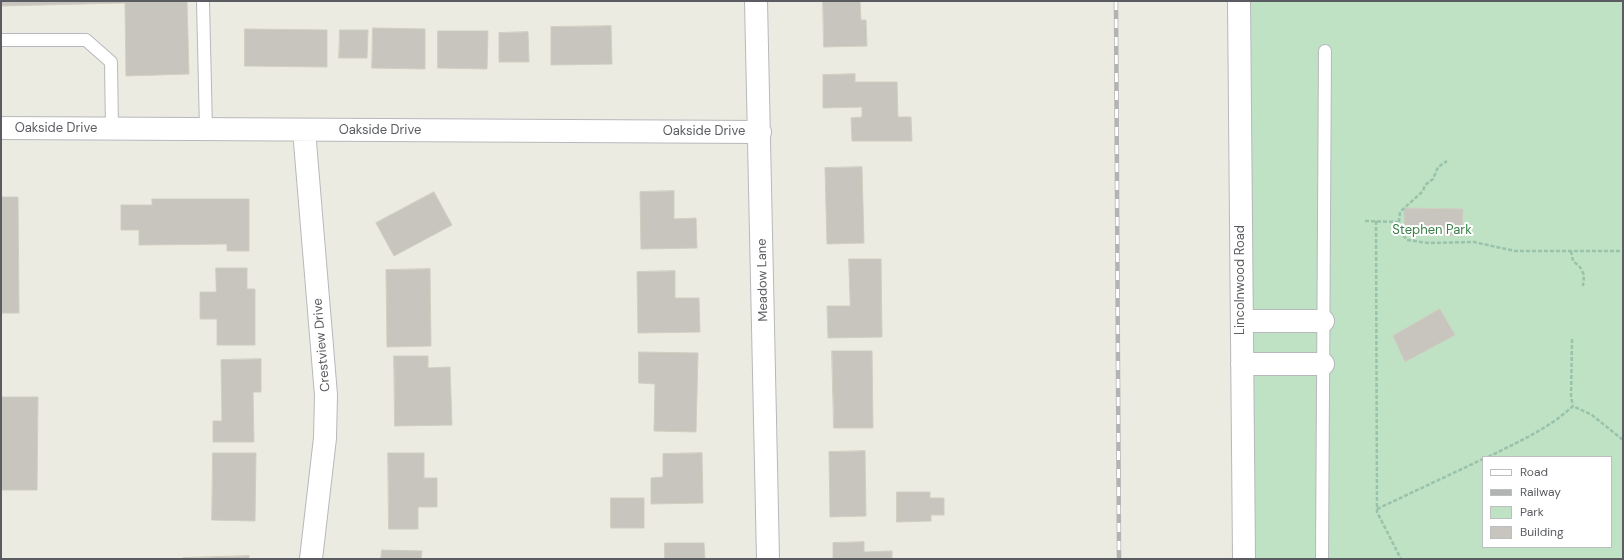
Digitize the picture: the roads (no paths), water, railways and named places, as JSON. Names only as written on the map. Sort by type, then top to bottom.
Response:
[{"type":"street","name":"Meadow Lane","points":[[756,1],[768,559]]},
{"type":"street","name":"Lincolnwood Road","points":[[1239,1],[1244,559]]},
{"type":"street","name":"Oakside Drive","points":[[1,128],[760,132]]},
{"type":"street","name":"Crestview Drive","points":[[304,130],[326,395],[325,444],[311,559]]},
{"type":"street","points":[[1242,321],[1323,322]]},
{"type":"street","points":[[1242,364],[1323,364]]},
{"type":"lane","points":[[203,1],[206,130]]},
{"type":"lane","points":[[1,40],[86,40],[111,62],[112,129]]},
{"type":"lane","points":[[1322,559],[1324,51]]},
{"type":"railway","points":[[1116,1],[1119,559]]},
{"type":"park label","name":"Stephen Park","points":[[1432,231]]}]
